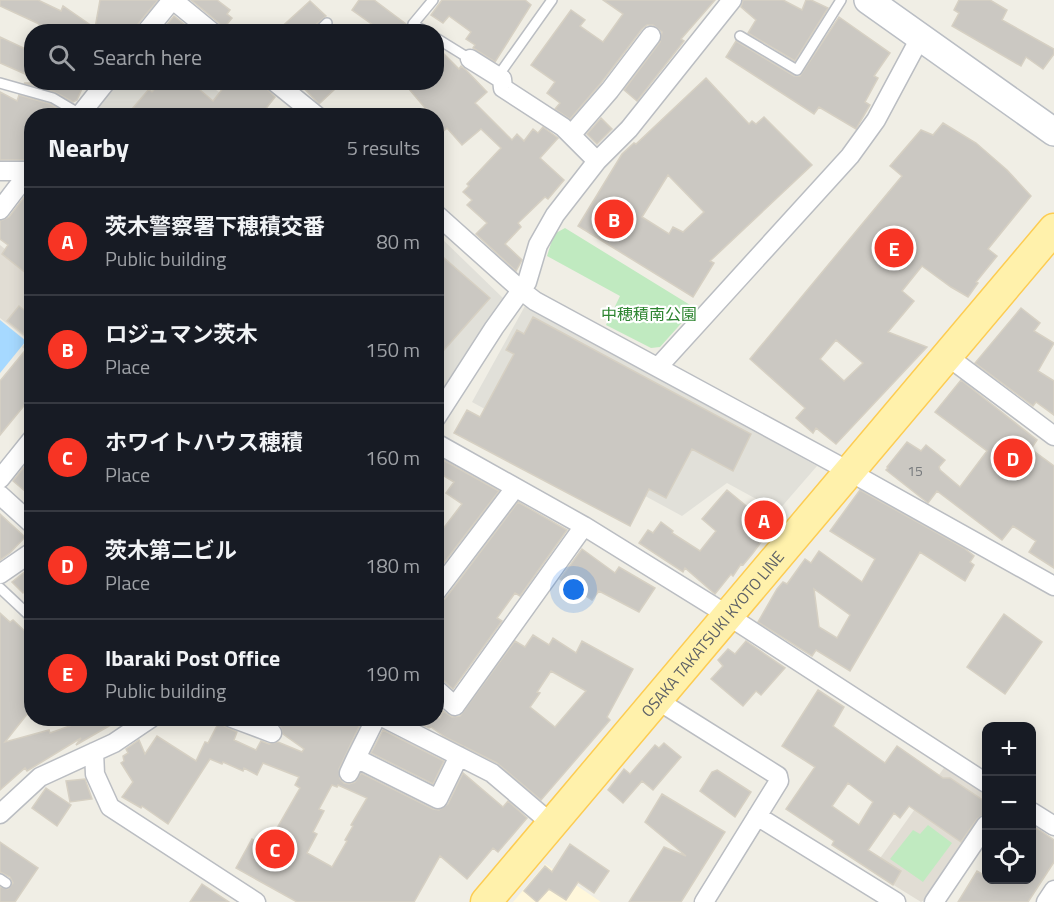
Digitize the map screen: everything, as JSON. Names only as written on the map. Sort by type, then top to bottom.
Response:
[{"type":"main road","points":[[868,0],[1054,132]]},
{"type":"main road","name":"OSAKA TAKATSUKI KYOTO LINE","points":[[486,902],[1054,229]]},
{"type":"street","points":[[152,24],[172,0],[202,24]]},
{"type":"street","points":[[444,406],[494,328],[522,291],[538,245],[555,215],[597,161],[629,129],[732,0]]},
{"type":"street","points":[[571,135],[610,90],[651,36]]},
{"type":"street","points":[[658,367],[850,156],[876,120],[921,36]]},
{"type":"street","points":[[470,59],[502,79],[503,88],[563,127],[597,161]]},
{"type":"street","points":[[86,108],[100,90]]},
{"type":"street","points":[[285,90],[306,108]]},
{"type":"street","points":[[0,171],[24,170]]},
{"type":"street","points":[[0,210],[24,179]]},
{"type":"street","points":[[444,221],[535,301],[1054,586]]},
{"type":"street","points":[[948,356],[1054,436]]},
{"type":"street","points":[[1054,442],[1051,447],[1054,450]]},
{"type":"street","points":[[444,448],[584,526],[728,615],[982,780]]},
{"type":"street","points":[[0,479],[24,449]]},
{"type":"street","points":[[444,581],[515,488]]},
{"type":"street","points":[[0,495],[24,517]]},
{"type":"street","points":[[444,696],[455,706],[584,526]]},
{"type":"street","points":[[0,574],[24,558]]},
{"type":"street","points":[[657,700],[778,776],[779,781],[704,902]]},
{"type":"street","points":[[0,814],[40,777],[114,743],[139,726]]},
{"type":"street","points":[[253,726],[272,733]]},
{"type":"street","points":[[372,726],[352,766],[438,799],[459,756]]},
{"type":"street","points":[[400,726],[492,772],[552,824]]},
{"type":"street","points":[[94,752],[95,774],[110,807],[256,902]]},
{"type":"street","points":[[1036,815],[1054,826]]},
{"type":"street","points":[[757,816],[896,902]]},
{"type":"street","points":[[934,902],[984,830]]},
{"type":"street","points":[[1046,902],[1054,890]]},
{"type":"lane","points":[[413,24],[433,0]]},
{"type":"lane","points":[[498,76],[552,0]]},
{"type":"lane","points":[[740,36],[797,70],[842,0]]},
{"type":"lane","points":[[444,43],[470,59]]},
{"type":"lane","points":[[0,83],[24,90]]},
{"type":"lane","points":[[25,90],[53,98],[69,108]]},
{"type":"lane","points":[[0,588],[24,610]]},
{"type":"shaded area","points":[[108,90],[216,90],[242,108],[94,108]]},
{"type":"shaded area","points":[[444,241],[504,299],[463,357],[444,389]]},
{"type":"shaded area","points":[[0,245],[24,264],[24,337],[0,318]]},
{"type":"shaded area","points":[[525,306],[817,466],[778,511],[727,483],[682,516],[472,402]]},
{"type":"shaded area","points":[[946,765],[982,790],[982,821],[930,897],[921,902],[871,871]]},
{"type":"shaded area","points":[[545,864],[601,902],[513,902]]},
{"type":"green space","name":"中穂積南公園","points":[[565,228],[695,308],[660,347],[651,348],[606,325],[620,296],[547,256],[554,234]]},
{"type":"green space","points":[[928,825],[952,843],[923,882],[890,859],[913,830],[920,834]]},
{"type":"water","points":[[0,320],[24,339],[24,343],[0,373]]},
{"type":"building","points":[[0,0],[38,0],[61,11],[63,6],[89,24],[38,24],[0,6]]},
{"type":"building","points":[[100,0],[158,0],[138,24],[96,24]]},
{"type":"building","points":[[191,0],[217,0],[230,10],[227,14],[232,18],[227,24],[219,23]]},
{"type":"building","points":[[359,0],[374,0],[406,24],[372,24],[352,10]]},
{"type":"building","points":[[442,0],[525,0],[531,5],[495,62],[473,48],[475,45],[466,39],[471,32],[449,16],[443,23],[431,15]]},
{"type":"building","points":[[603,0],[715,0],[681,39],[684,41],[637,101],[624,90],[660,42],[662,32],[653,25],[647,25],[642,29],[570,119],[555,109],[560,103],[547,93],[555,82],[531,65],[571,10],[585,20],[580,26],[603,42],[623,14]]},
{"type":"building","points":[[743,0],[783,0],[802,10],[806,0],[811,0],[828,8],[795,61],[748,33],[756,20],[741,7]]},
{"type":"building","points":[[959,0],[990,0],[1007,10],[1002,20],[1054,49],[1054,54],[1043,69],[1026,57],[1021,66],[952,26],[959,13],[954,10]]},
{"type":"building","points":[[310,1],[326,16],[317,24],[285,24]]},
{"type":"building","points":[[174,16],[184,24],[168,24]]},
{"type":"building","points":[[839,17],[890,53],[874,76],[878,78],[865,102],[870,105],[856,129],[819,107],[814,114],[726,57],[736,41],[794,76],[800,76]]},
{"type":"building","points":[[0,37],[24,48],[24,74],[0,63]]},
{"type":"building","points":[[444,54],[459,69],[461,66],[466,70],[487,92],[475,103],[512,140],[517,134],[524,141],[533,129],[538,133],[543,127],[558,138],[540,158],[564,180],[548,199],[545,197],[518,223],[521,227],[505,244],[522,260],[516,271],[476,234],[487,223],[467,205],[472,200],[463,192],[469,186],[467,184],[501,148],[481,129],[462,145],[447,128],[444,131],[444,108],[425,108],[410,90],[444,90]]},
{"type":"building","points":[[706,78],[749,124],[752,121],[756,124],[764,117],[812,165],[710,261],[714,263],[693,297],[578,226],[622,154],[634,143],[636,144]],"holes":[[[668,175],[704,212],[683,232],[673,227],[669,234],[642,217]]]},
{"type":"building","points":[[48,90],[81,90],[77,100],[73,102]]},
{"type":"building","points":[[148,90],[152,92],[154,90],[200,90],[213,101],[222,90],[268,90],[275,97],[266,108],[133,108]]},
{"type":"building","points":[[306,90],[334,90],[319,104]]},
{"type":"building","points":[[0,92],[17,101],[19,95],[57,108],[24,108],[24,160],[0,160]]},
{"type":"building","points":[[601,118],[612,129],[597,144],[587,134]]},
{"type":"building","points":[[943,123],[976,143],[1007,170],[1031,196],[988,249],[997,256],[976,282],[978,283],[968,297],[922,266],[902,291],[914,301],[888,332],[927,347],[836,444],[816,428],[813,433],[796,418],[805,408],[750,359],[902,176],[890,166],[921,130],[933,135]],"holes":[[[836,340],[863,363],[844,381],[820,359]]]},
{"type":"building","points":[[24,197],[24,272],[2,254],[8,245],[0,239],[0,221],[9,217]]},
{"type":"building","points":[[444,258],[490,298],[444,350]]},
{"type":"building","points":[[19,306],[24,310],[24,335],[7,321]]},
{"type":"building","points":[[1021,308],[1040,323],[1034,331],[1054,343],[1038,371],[1054,381],[1054,415],[1036,402],[1033,406],[975,363]]},
{"type":"building","points":[[533,317],[751,434],[733,471],[692,449],[666,498],[649,489],[630,526],[454,433],[467,410],[480,417],[514,354],[506,350],[517,330],[524,334]]},
{"type":"building","points":[[24,352],[24,406],[0,435],[0,381]]},
{"type":"building","points":[[961,380],[1037,440],[1031,449],[1054,466],[1054,568],[1029,552],[1036,541],[1013,526],[1002,540],[937,491],[928,503],[886,470],[907,442],[921,451],[926,445],[945,460],[939,467],[940,470],[960,487],[987,451],[935,412]]},
{"type":"building","points":[[444,460],[499,491],[444,563],[444,528],[462,504],[446,493],[454,482],[444,476]]},
{"type":"building","points":[[24,467],[24,490],[13,481]]},
{"type":"building","points":[[727,490],[756,514],[760,510],[775,523],[743,565],[741,564],[733,576],[731,574],[715,594],[685,568],[683,572],[639,543],[648,530],[653,533],[661,522],[673,531],[672,533],[700,551],[716,531],[702,519]]},
{"type":"building","points":[[860,490],[964,548],[974,556],[970,562],[974,565],[965,581],[920,552],[850,671],[816,650],[812,656],[758,622],[783,582],[787,584],[805,559],[811,563],[819,551],[862,582],[875,559],[830,531]],"holes":[[[814,589],[850,615],[837,638],[819,627]]]},
{"type":"building","points":[[518,502],[567,530],[520,596],[515,593],[497,618],[502,621],[453,689],[444,681],[445,599]]},
{"type":"building","points":[[0,514],[24,538],[0,560]]},
{"type":"building","points":[[582,549],[615,573],[619,567],[655,588],[639,612],[599,591],[592,600],[560,579]]},
{"type":"building","points":[[24,572],[24,592],[23,593],[12,582]]},
{"type":"building","points":[[0,613],[10,622],[13,620],[24,630],[24,718],[5,742],[49,730],[50,733],[70,726],[109,726],[76,745],[81,738],[27,771],[25,768],[0,790]]},
{"type":"building","points":[[1004,614],[1042,642],[1005,694],[967,667]]},
{"type":"building","points":[[533,635],[549,645],[553,638],[576,653],[582,641],[633,669],[607,717],[610,720],[541,800],[497,763],[425,726],[444,726],[444,712],[452,717],[460,716],[515,641],[525,647]],"holes":[[[551,671],[586,691],[555,727],[530,707]]]},
{"type":"building","points":[[746,641],[785,668],[761,695],[756,691],[743,706],[711,679],[723,666],[718,660],[728,649],[735,654]]},
{"type":"building","points":[[818,690],[844,707],[833,726],[885,763],[897,746],[943,778],[950,778],[982,800],[982,816],[961,842],[909,806],[900,818],[894,813],[868,850],[901,871],[893,885],[832,845],[834,841],[786,809],[815,767],[782,746]],"holes":[[[848,783],[873,802],[859,825],[832,806]]]},
{"type":"building","points":[[217,726],[224,726],[237,732],[234,740],[256,750],[261,741],[269,744],[278,742],[302,752],[304,749],[283,734],[280,726],[359,726],[339,769],[340,779],[344,783],[355,782],[361,773],[439,810],[448,804],[463,773],[503,807],[508,801],[527,818],[498,852],[493,848],[467,879],[440,856],[414,902],[297,902],[236,868],[252,839],[266,847],[300,788],[295,785],[299,777],[263,763],[257,775],[244,768],[243,771],[210,759],[168,824],[142,806],[141,808],[122,797],[133,782],[121,763],[124,761],[123,756],[128,753],[126,749],[139,740],[145,754],[157,736],[196,761],[205,742],[208,743]],"holes":[[[332,785],[337,787],[338,785],[367,798],[351,825],[353,826],[345,840],[347,841],[332,867],[307,853],[317,834],[313,832],[324,811],[319,809]]]},
{"type":"building","points":[[383,730],[444,761],[433,784],[371,753]]},
{"type":"building","points":[[664,743],[681,757],[653,790],[642,781],[623,803],[608,790],[624,769],[630,774],[655,745],[659,748]]},
{"type":"building","points":[[717,770],[751,792],[735,817],[700,791],[712,772]]},
{"type":"building","points":[[85,779],[92,799],[70,802],[66,781]]},
{"type":"building","points":[[46,788],[71,805],[57,826],[32,808]]},
{"type":"building","points":[[662,794],[725,832],[681,902],[629,902],[664,847],[686,856],[645,822]]},
{"type":"building","points":[[1036,828],[1054,840],[1054,862],[1028,902],[958,902],[977,871],[982,874],[982,884],[1036,884]]},
{"type":"building","points":[[0,842],[38,868],[15,902],[0,902],[0,887],[8,889],[13,883],[10,877],[0,872]]},
{"type":"building","points":[[570,844],[609,871],[594,893],[578,882],[566,900],[549,889],[537,902],[524,891],[545,866],[552,872]]},
{"type":"building","points":[[202,884],[229,902],[190,902]]},
{"type":"place","name":"ロジュマン茨木","points":[[614,219]]},
{"type":"place","name":"Ibaraki Post Office","points":[[894,248]]},
{"type":"place","name":"茨木第二ビル","points":[[1013,458]]},
{"type":"place","name":"茨木警察署下穂積交番","points":[[764,520]]},
{"type":"place","name":"ホワイトハウス穂積","points":[[275,849]]}]
